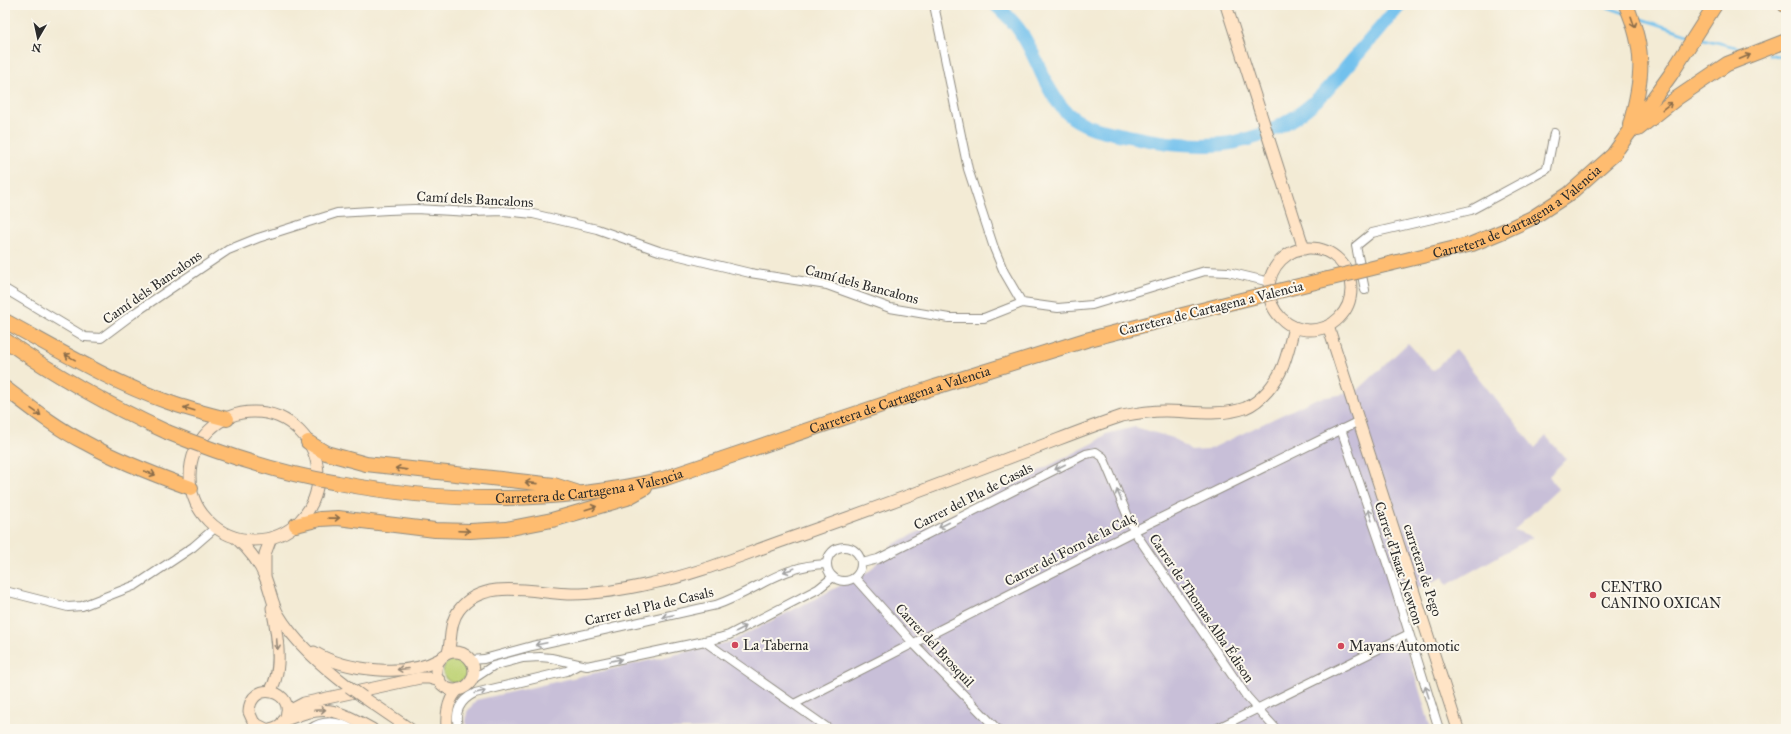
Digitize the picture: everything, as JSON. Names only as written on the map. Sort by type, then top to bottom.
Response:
[{"type":"highway","points":[[1626,5],[1639,40],[1641,66],[1640,89],[1626,138]]},
{"type":"highway","name":"Carretera de Cartagena a Valencia","points":[[5,340],[44,367],[95,396],[167,432],[212,450],[258,465],[302,476],[378,490],[440,497],[536,497],[582,494],[631,486],[663,478],[934,387],[1086,340],[1233,302],[1472,244],[1506,230],[1532,218],[1569,194],[1613,155],[1670,74],[1715,5]]},
{"type":"highway","points":[[1626,138],[1677,98],[1727,64],[1786,41]]},
{"type":"highway","points":[[5,321],[80,362],[135,388],[173,404],[226,419]]},
{"type":"highway","points":[[5,388],[37,413],[83,442],[144,470],[191,488]]},
{"type":"highway","points":[[308,442],[326,453],[366,464],[554,485],[582,494]]},
{"type":"highway","points":[[296,525],[320,519],[338,518],[435,530],[470,531],[506,529],[552,520],[627,498],[663,478]]},
{"type":"main road","points":[[1226,5],[1253,94],[1304,249]]},
{"type":"main road","points":[[1316,248],[1337,258],[1344,266],[1350,277],[1352,288],[1346,311],[1338,320],[1317,330],[1305,330],[1294,327],[1284,321],[1274,308],[1269,293],[1273,272],[1280,261],[1291,253],[1304,249],[1316,248]]},
{"type":"main road","name":"carretera de Pego","points":[[1328,326],[1360,421],[1458,729]]},
{"type":"main road","points":[[459,689],[447,688],[440,681],[437,675],[451,635],[453,622],[458,611],[474,597],[490,591],[510,590],[573,594],[621,589],[659,582],[691,573],[805,533],[1122,416],[1150,411],[1222,412],[1245,408],[1266,392],[1277,378],[1287,355],[1294,327]]},
{"type":"main road","points":[[236,538],[254,540],[271,538],[284,533],[296,525],[308,511],[316,495],[319,477],[316,459],[308,442],[299,431],[288,422],[275,416],[263,413],[250,413],[226,419],[207,433],[197,448],[191,464],[191,488],[196,503],[204,516],[216,527],[236,538],[254,557],[265,577],[274,615],[278,664],[277,679],[270,692]]},
{"type":"main road","points":[[265,577],[266,554],[271,538]]},
{"type":"main road","points":[[269,592],[278,613],[289,630],[303,645],[349,687],[410,729]]},
{"type":"main road","points":[[447,729],[446,720],[448,705],[453,695],[459,689],[467,686],[473,679],[474,669],[471,660],[456,648],[451,635]]},
{"type":"main road","points":[[303,645],[334,661],[372,669],[408,668],[425,665],[462,653]]},
{"type":"main road","points":[[270,729],[283,717],[304,703],[420,678],[429,674],[442,660]]},
{"type":"main road","points":[[420,678],[429,678],[440,681]]},
{"type":"main road","points":[[261,728],[250,716],[250,703],[256,695],[264,692],[278,694],[283,717]]},
{"type":"main road","points":[[283,717],[309,711],[329,710],[346,715],[372,729]]},
{"type":"street","points":[[934,5],[968,169],[994,248],[1004,272],[1022,303],[1058,308],[1092,305],[1205,270],[1228,272],[1270,282]]},
{"type":"street","points":[[1365,290],[1356,246],[1372,233],[1471,210],[1525,182],[1547,169],[1554,132]]},
{"type":"street","name":"Camí dels Bancalons","points":[[5,289],[85,337],[100,338],[228,250],[337,213],[415,209],[471,212],[504,211],[533,214],[562,220],[597,229],[660,251],[750,273],[827,285],[890,308],[926,315],[949,318],[984,318],[1022,303]]},
{"type":"street","name":"Carrer del Forn de la Calç","points":[[794,704],[1134,531],[1360,421]]},
{"type":"street","name":"Carrer d'Isaac Newton","points":[[1341,429],[1439,729]]},
{"type":"street","name":"Carrer de Thomas Alba Édison","points":[[1096,452],[1103,457],[1134,531],[1247,697],[1276,729]]},
{"type":"street","name":"Carrer del Pla de Casals","points":[[862,564],[878,559],[1086,454],[1096,452]]},
{"type":"street","points":[[5,591],[68,607],[82,606],[136,585],[193,547],[216,527]]},
{"type":"street","points":[[846,546],[858,552],[862,564],[860,572],[855,578],[842,581],[833,577],[829,572],[827,564],[829,555],[834,549],[846,546]]},
{"type":"street","name":"Carrer del Pla de Casals","points":[[471,660],[484,659],[532,646],[716,605],[788,570],[811,565],[827,564]]},
{"type":"street","points":[[473,679],[493,666],[530,657],[560,659],[578,665],[592,665],[704,641],[729,634],[818,589],[833,577]]},
{"type":"street","name":"Carrer del Brosquil","points":[[855,578],[914,644],[997,729]]},
{"type":"street","points":[[1216,729],[1409,634]]},
{"type":"street","points":[[704,641],[829,729]]},
{"type":"street","points":[[459,729],[456,718],[457,711],[462,702],[475,693],[567,671],[578,665]]},
{"type":"street","points":[[310,729],[316,725],[330,721],[352,729]]},
{"type":"shaded area","points":[[1408,343],[1433,371],[1456,350],[1535,448],[1546,436],[1566,459],[1549,476],[1558,489],[1514,530],[1533,537],[1447,585],[1443,577],[1392,599],[1431,729],[468,729],[466,723],[467,712],[476,700],[730,642],[871,570],[892,545],[1094,443],[1106,434],[1135,427],[1173,438],[1191,451],[1208,450],[1315,399],[1356,392]]},
{"type":"green space","points":[[455,659],[460,660],[466,666],[466,676],[460,682],[455,683],[450,682],[444,676],[443,671],[444,666],[450,660]]},
{"type":"waterway","points":[[996,5],[1010,18],[1024,37],[1052,93],[1067,113],[1073,118],[1088,126],[1112,133],[1184,145],[1210,145],[1235,142],[1258,136],[1282,125],[1304,110],[1327,90],[1400,5]]},
{"type":"waterway","points":[[1601,5],[1624,13]]},
{"type":"waterway","points":[[1636,17],[1690,35]]},
{"type":"waterway","points":[[1699,38],[1748,50]]},
{"type":"waterway","points":[[1769,54],[1786,58]]},
{"type":"place","name":"CENTRO CANINO OXICAN","points":[[1593,595]]},
{"type":"place","name":"La Taberna","points":[[735,645]]},
{"type":"place","name":"Mayans Automotic","points":[[1341,646]]}]
